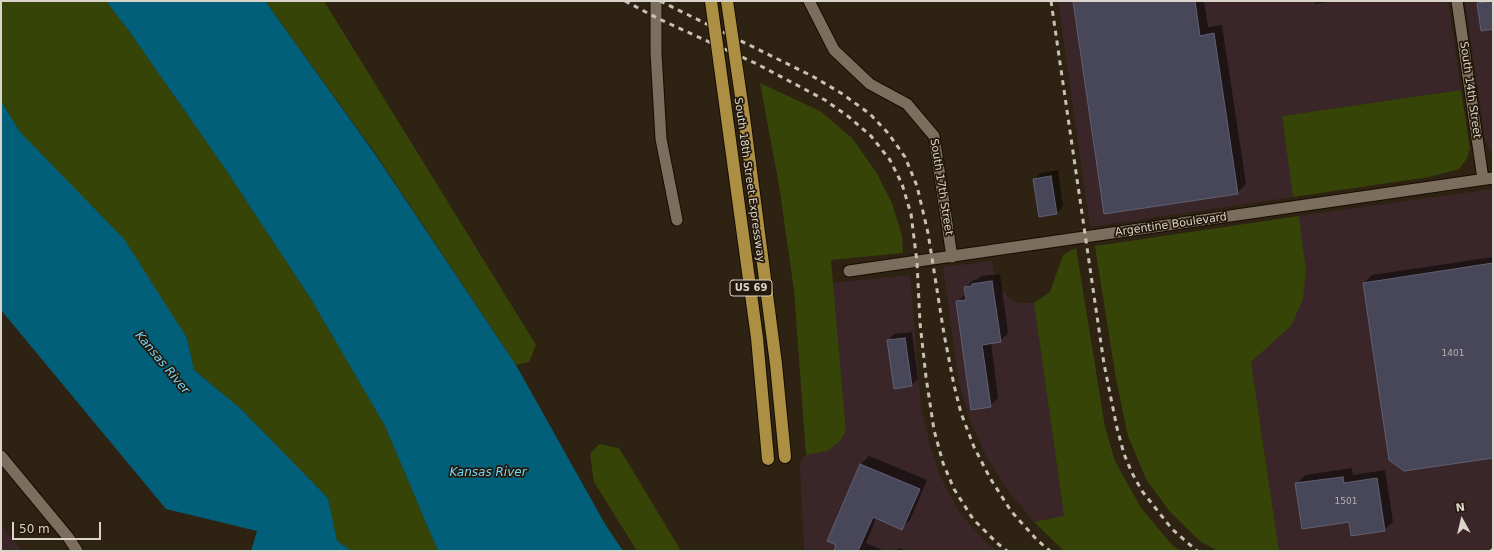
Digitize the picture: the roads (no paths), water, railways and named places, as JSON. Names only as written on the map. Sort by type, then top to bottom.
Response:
[{"type":"highway","name":"South 18th Street Expressway","points":[[711,1],[757,338],[768,459]]},
{"type":"highway","name":"South 18th Street Expressway","points":[[727,1],[744,116],[776,364],[785,457]]},
{"type":"street","points":[[656,1],[656,53],[661,139],[677,220]]},
{"type":"street","name":"South 17th Street","points":[[809,1],[834,50],[870,84],[907,104],[934,136],[952,257]]},
{"type":"street","name":"South 14th Street","points":[[1457,1],[1488,178]]},
{"type":"street","name":"Argentine Boulevard","points":[[849,271],[1488,178]]},
{"type":"street","points":[[1,456],[77,551]]},
{"type":"water","name":"Kansas River","points":[[106,1],[265,1],[375,154],[516,365],[605,524],[623,551],[438,551],[385,426],[311,299],[224,167],[129,31]]},
{"type":"water","name":"Kansas River","points":[[1,101],[20,132],[124,239],[187,338],[194,370],[240,408],[328,498],[337,541],[352,551],[251,551],[257,531],[166,509],[1,310]]},
{"type":"railway","points":[[625,1],[657,18],[757,64],[825,100],[849,117],[871,136],[890,160],[902,184],[911,214],[917,262],[920,323],[926,377],[934,430],[943,463],[954,489],[973,519],[1007,551]]},
{"type":"railway","points":[[660,1],[812,76],[841,93],[870,114],[888,133],[905,157],[917,186],[928,233],[944,334],[954,385],[961,413],[974,447],[990,478],[1011,511],[1037,540],[1050,551]]},
{"type":"railway","points":[[1051,1],[1104,364],[1117,428],[1124,454],[1142,491],[1172,529],[1197,551]]}]
